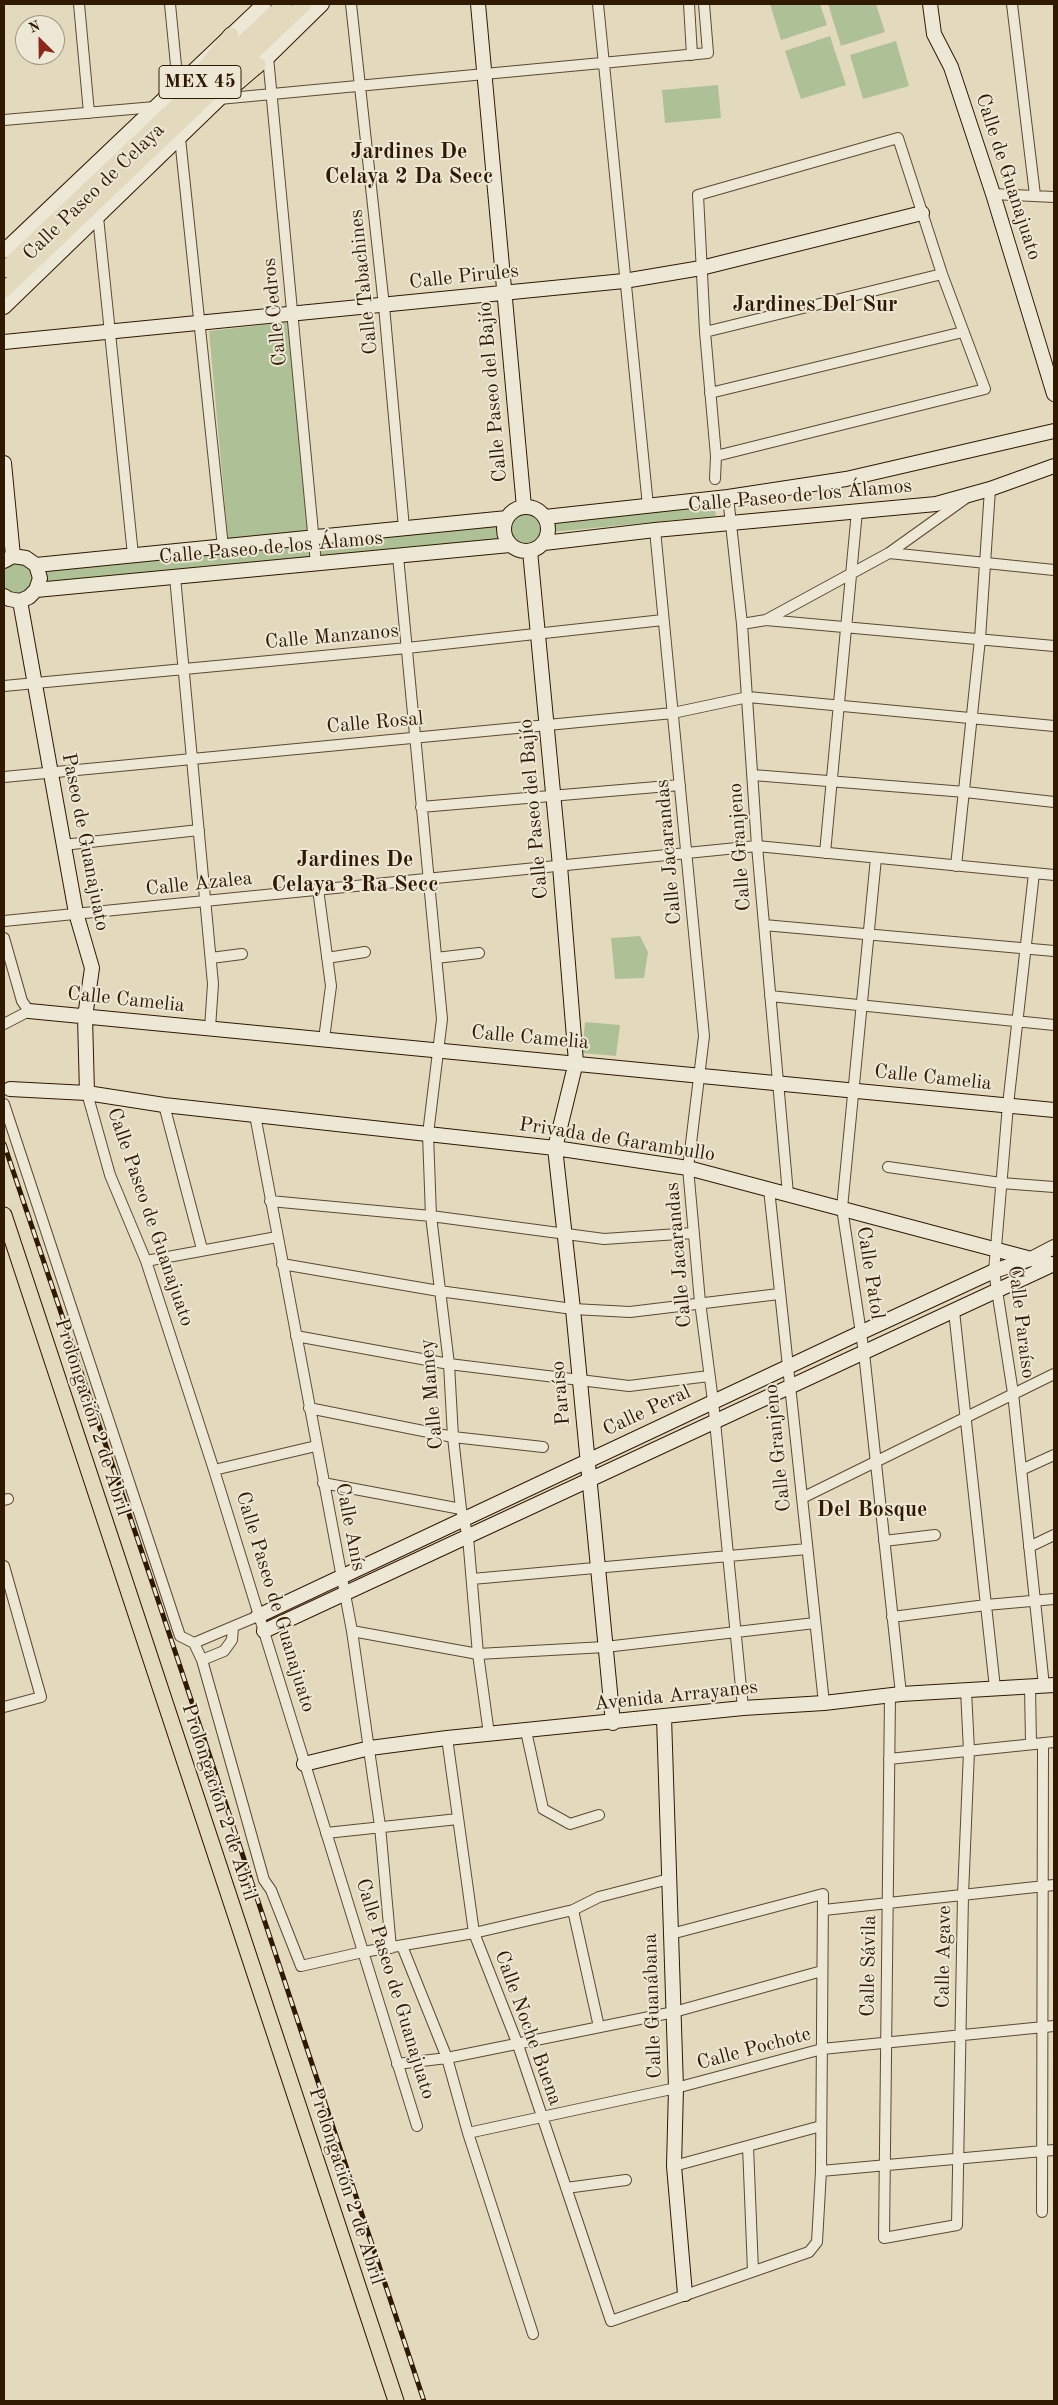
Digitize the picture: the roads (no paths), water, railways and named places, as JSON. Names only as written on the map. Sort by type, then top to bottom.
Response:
[{"type":"main road","name":"MEX 45","points":[[4,270],[129,149],[158,112],[284,4]]},
{"type":"main road","name":"MEX 45","points":[[4,290],[141,159],[175,134],[272,15],[304,4]]},
{"type":"main road","name":"Calle Paseo de Celaya","points":[[4,307],[98,217],[175,134],[219,100],[322,4]]},
{"type":"main road","name":"Calle Paseo del Bajío","points":[[478,4],[524,507]]},
{"type":"main road","name":"Calle de Guanajuato","points":[[930,4],[934,34],[952,67],[1054,394]]},
{"type":"main road","name":"Calle Paseo de Celaya","points":[[4,251],[158,112],[178,86],[231,35],[272,15]]},
{"type":"main road","points":[[158,112],[231,35]]},
{"type":"main road","points":[[175,134],[263,61]]},
{"type":"main road","name":"Calle Pirules","points":[[4,342],[384,306],[624,280],[701,268],[922,213]]},
{"type":"main road","name":"Calle Paseo de los Álamos","points":[[545,518],[728,497],[846,479],[1054,430]]},
{"type":"main road","points":[[4,463],[9,558],[26,558],[36,565],[40,578],[36,590],[29,597],[20,600],[9,599],[4,596]]},
{"type":"main road","name":"Calle Paseo de los Álamos","points":[[544,543],[655,530],[936,504],[990,489],[1054,466]]},
{"type":"main road","points":[[524,507],[536,509],[545,518],[548,530],[544,543],[530,551],[519,550],[510,545],[505,537],[504,527],[507,518],[514,510],[524,507]]},
{"type":"main road","name":"Calle Paseo de los Álamos","points":[[36,565],[507,518]]},
{"type":"main road","name":"Calle Paseo de los Álamos","points":[[36,590],[510,545]]},
{"type":"main road","name":"Calle Paseo del Bajío","points":[[530,551],[554,796],[576,1062]]},
{"type":"main road","name":"Paseo de Guanajuato","points":[[20,600],[76,913],[92,968],[85,1017],[87,1093]]},
{"type":"main road","name":"Calle Camelia","points":[[29,1010],[85,1017],[576,1062],[1054,1110]]},
{"type":"main road","name":"Paraíso","points":[[576,1062],[555,1148],[573,1309],[588,1481],[613,1723]]},
{"type":"main road","name":"Privada de Garambullo","points":[[7,1093],[87,1093],[164,1105],[555,1148],[688,1168],[1054,1264]]},
{"type":"main road","name":"Prolongación 2 de Abril","points":[[4,1215],[396,2401]]},
{"type":"main road","name":"Calle Peral","points":[[258,1616],[341,1579],[463,1514],[587,1462],[994,1271],[1033,1258],[1054,1247]]},
{"type":"main road","name":"Calle Peral","points":[[264,1631],[1054,1264]]},
{"type":"main road","name":"Avenida Arrayanes","points":[[304,1764],[370,1748],[447,1738],[613,1723],[743,1708],[824,1703],[895,1695],[1049,1685]]},
{"type":"main road","name":"Calle Guanábana","points":[[664,1717],[676,2088],[674,2166],[684,2294]]},
{"type":"street","points":[[79,4],[89,113]]},
{"type":"street","points":[[170,4],[178,86]]},
{"type":"street","name":"Calle Tabachines","points":[[351,4],[362,87],[404,528]]},
{"type":"street","points":[[598,4],[648,506]]},
{"type":"street","points":[[689,4],[692,55]]},
{"type":"street","points":[[219,100],[708,53],[704,4]]},
{"type":"street","points":[[1012,4],[1035,195]]},
{"type":"street","name":"Calle Cedros","points":[[263,61],[270,95],[293,314],[316,564]]},
{"type":"street","points":[[4,120],[89,113],[158,112]]},
{"type":"street","points":[[175,134],[200,323],[223,547]]},
{"type":"street","points":[[715,479],[716,456],[705,332],[698,194],[898,138],[942,274],[985,389],[716,456]]},
{"type":"street","points":[[993,194],[1054,197]]},
{"type":"street","points":[[98,217],[133,555]]},
{"type":"street","points":[[705,332],[942,274]]},
{"type":"street","points":[[710,393],[964,332]]},
{"type":"street","points":[[956,866],[980,639],[990,489]]},
{"type":"street","points":[[766,620],[889,553],[973,494]]},
{"type":"street","name":"Calle Granjeno","points":[[728,497],[742,624],[757,846],[788,1194]]},
{"type":"street","points":[[825,853],[837,706],[853,572],[857,511]]},
{"type":"street","name":"Calle Jacarandas","points":[[655,530],[704,1036],[688,1168],[700,1302],[713,1402],[743,1708]]},
{"type":"street","points":[[889,553],[1054,570]]},
{"type":"street","name":"Calle Mamey","points":[[398,556],[442,1019],[428,1134],[431,1216],[449,1364],[453,1436],[463,1514],[468,1537],[478,1654],[489,1734]]},
{"type":"street","points":[[175,577],[211,958],[213,984],[210,1028]]},
{"type":"street","name":"Calle Manzanos","points":[[4,686],[538,635],[663,620]]},
{"type":"street","points":[[742,624],[766,620],[1054,646]]},
{"type":"street","name":"Calle Rosal","points":[[4,777],[415,736],[547,726],[673,713],[748,697],[1054,726]]},
{"type":"street","points":[[753,775],[964,792],[1054,802]]},
{"type":"street","points":[[421,807],[680,785]]},
{"type":"street","points":[[63,845],[199,830]]},
{"type":"street","name":"Calle Azalea","points":[[4,921],[757,846],[1054,875]]},
{"type":"street","name":"Calle Patol","points":[[876,858],[842,1208],[862,1332],[892,1617],[895,1695]]},
{"type":"street","name":"Calle Paraíso","points":[[1034,873],[1008,1105],[994,1271],[1013,1394],[1035,1601],[1049,1685]]},
{"type":"street","points":[[318,889],[331,986],[324,1039]]},
{"type":"street","points":[[764,925],[1054,951]]},
{"type":"street","points":[[4,938],[22,1001],[29,1010],[4,1024]]},
{"type":"street","points":[[327,958],[366,952]]},
{"type":"street","points":[[436,958],[479,953]]},
{"type":"street","points":[[211,958],[242,954]]},
{"type":"street","points":[[770,996],[1054,1025]]},
{"type":"street","name":"Calle Paseo de Guanajuato","points":[[87,1093],[110,1175],[146,1261],[214,1470],[417,2126]]},
{"type":"street","points":[[4,1104],[180,1636],[194,1643],[202,1660],[264,1880],[271,1890],[301,1966],[363,1952],[474,1933],[573,1910],[599,1897],[669,1879]]},
{"type":"street","points":[[164,1105],[202,1249]]},
{"type":"street","name":"Calle Anís","points":[[255,1115],[352,1631],[380,1826],[390,1948]]},
{"type":"street","points":[[888,1167],[1054,1187]]},
{"type":"street","name":"Calle Granjeno","points":[[769,1189],[824,1703]]},
{"type":"street","points":[[270,1201],[431,1216],[604,1239],[693,1232]]},
{"type":"street","points":[[146,1261],[202,1249],[277,1237]]},
{"type":"street","points":[[282,1264],[439,1291],[573,1309],[630,1312],[700,1302],[779,1294]]},
{"type":"street","points":[[954,1311],[995,1688]]},
{"type":"street","points":[[296,1336],[449,1364],[630,1386],[709,1376]]},
{"type":"street","points":[[802,1498],[965,1416],[1054,1374]]},
{"type":"street","points":[[309,1408],[453,1436],[543,1447]]},
{"type":"street","points":[[214,1470],[316,1446]]},
{"type":"street","points":[[1021,1470],[1054,1455]]},
{"type":"street","points":[[323,1483],[463,1514]]},
{"type":"street","points":[[884,1541],[935,1535]]},
{"type":"street","points":[[1029,1547],[1054,1535]]},
{"type":"street","points":[[472,1579],[807,1550]]},
{"type":"street","points":[[4,1566],[41,1696],[4,1707]]},
{"type":"street","points":[[892,1617],[986,1605],[1054,1599]]},
{"type":"street","points":[[194,1643],[258,1616]]},
{"type":"street","points":[[352,1631],[478,1654],[605,1647],[815,1623]]},
{"type":"street","points":[[202,1660],[224,1651],[232,1640],[233,1627]]},
{"type":"street","points":[[1030,1686],[1031,1744]]},
{"type":"street","name":"Calle Agave","points":[[884,2238],[957,2225],[963,1895],[969,1751],[966,1690]]},
{"type":"street","name":"Calle Sávila","points":[[884,2238],[889,1759],[895,1695]]},
{"type":"street","points":[[526,1731],[543,1809],[570,1824],[599,1815]]},
{"type":"street","name":"Calle Noche Buena","points":[[447,1738],[474,1933],[518,2045],[612,2320],[684,2294]]},
{"type":"street","points":[[889,1759],[1054,1742]]},
{"type":"street","points":[[1042,2212],[1043,1743]]},
{"type":"street","points":[[326,1833],[458,1819]]},
{"type":"street","points":[[824,1910],[1054,1885]]},
{"type":"street","points":[[671,1934],[824,1894],[821,2172],[817,2242],[809,2252],[684,2294]]},
{"type":"street","points":[[573,1910],[599,2027]]},
{"type":"street","points":[[402,1946],[447,2058],[468,2133],[533,2334]]},
{"type":"street","points":[[397,2064],[447,2058],[518,2045],[674,2012],[822,1970]]},
{"type":"street","name":"Calle Pochote","points":[[468,2133],[676,2088],[822,2049],[960,2037],[1054,2026]]},
{"type":"street","points":[[674,2166],[821,2126]]},
{"type":"street","points":[[748,2146],[753,2271]]},
{"type":"street","points":[[821,2172],[1054,2150]]},
{"type":"street","points":[[566,2188],[626,2180]]},
{"type":"railway","points":[[4,1144],[151,1579],[424,2401]]},
{"type":"district","name":"Jardines De Celaya 2 Da Secc","points":[[409,164]]},
{"type":"district","name":"Jardines Del Sur","points":[[815,305]]},
{"type":"district","name":"Jardines De Celaya 3 Ra Secc","points":[[355,872]]},
{"type":"district","name":"Del Bosque","points":[[872,1510]]}]
